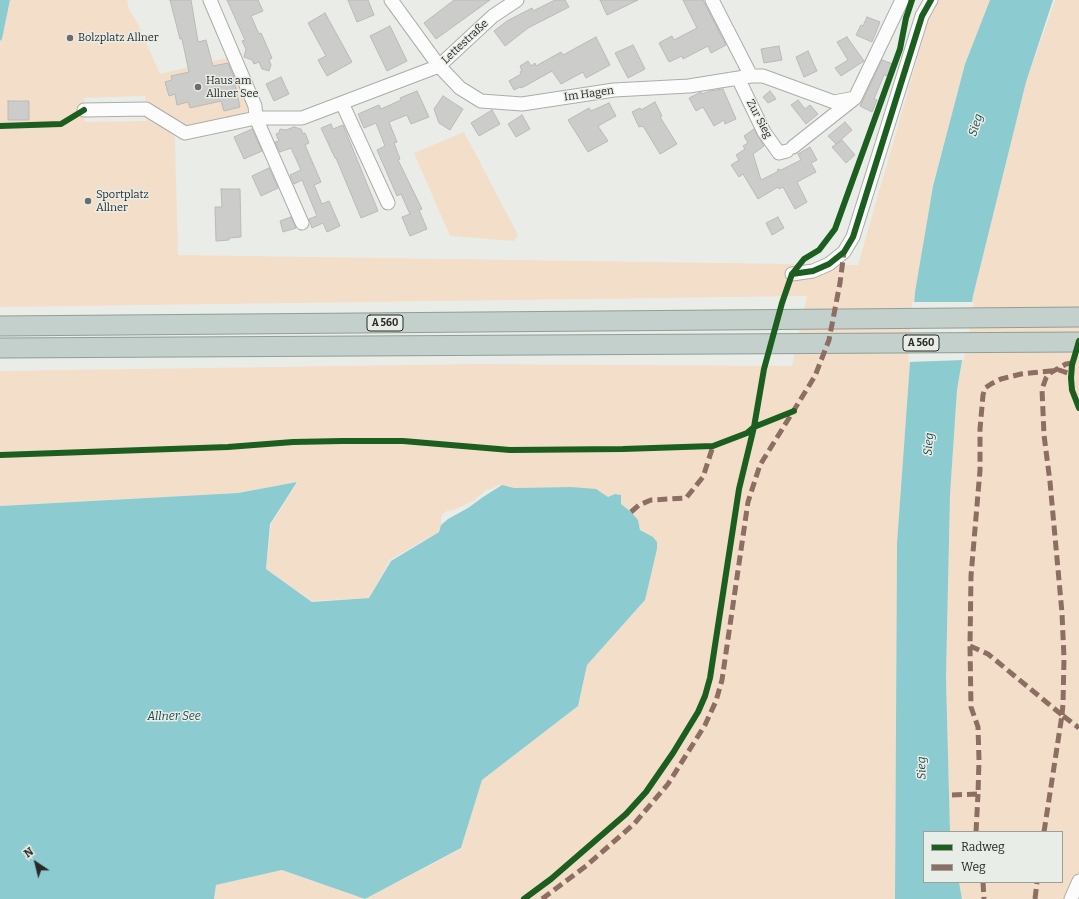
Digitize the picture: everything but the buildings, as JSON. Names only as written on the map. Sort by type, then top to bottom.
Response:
[{"type":"highway","name":"A 560","points":[[0,326],[1079,317]]},
{"type":"highway","name":"A 560","points":[[0,348],[1079,342]]},
{"type":"street","points":[[210,0],[255,106],[256,118],[302,223]]},
{"type":"street","name":"Im Hagen","points":[[391,0],[439,66],[460,88],[481,101],[522,104],[614,90],[689,86],[751,76],[763,76],[834,102],[855,98]]},
{"type":"street","name":"Lettestraße","points":[[84,110],[146,108],[185,133],[256,118],[302,118],[439,66],[493,16],[517,0]]},
{"type":"street","points":[[712,0],[751,76]]},
{"type":"street","points":[[855,98],[902,0]]},
{"type":"street","points":[[792,274],[813,271],[829,264],[844,252],[853,237],[922,16],[931,0]]},
{"type":"street","name":"Zur Sieg","points":[[738,78],[764,132],[779,152],[790,149],[855,98]]},
{"type":"street","points":[[342,103],[388,203]]},
{"type":"street","points":[[1071,899],[1079,881]]},
{"type":"shaded area","points":[[10,0],[127,0],[129,9],[137,22],[160,74],[230,57],[249,106],[243,116],[195,126],[186,126],[171,122],[175,140],[178,255],[858,265],[934,0],[990,0],[965,64],[933,185],[915,292],[897,543],[895,899],[365,899],[461,849],[482,780],[578,706],[587,665],[645,600],[653,537],[640,530],[637,520],[631,512],[621,504],[621,495],[615,494],[608,497],[571,487],[513,488],[499,485],[486,490],[475,500],[454,510],[447,511],[441,518],[441,525],[438,532],[390,560],[369,598],[312,601],[266,569],[271,524],[298,482],[238,493],[0,506],[0,371],[477,364],[792,366],[807,296],[0,307],[0,41],[2,39]],"holes":[[[145,96],[146,106],[85,108],[84,98]],[[146,111],[146,121],[85,122],[84,112]]]},
{"type":"shaded area","points":[[1055,0],[1079,0],[1079,876],[1068,899],[962,899],[959,883],[1063,883],[1063,831],[950,831],[946,677],[950,495],[957,390],[973,296],[1026,82]]},
{"type":"shaded area","points":[[464,132],[518,235],[514,241],[450,236],[414,153]]},
{"type":"shaded area","points":[[282,870],[365,899],[214,899],[216,885]]},
{"type":"water","points":[[0,0],[10,0],[2,39],[0,41]]},
{"type":"water","name":"Sieg","points":[[990,0],[1053,0],[1026,82],[973,296],[957,390],[950,495],[946,677],[950,831],[923,831],[923,883],[959,883],[962,899],[895,899],[897,543],[915,292],[933,186],[965,64]]},
{"type":"water","name":"Allner See","points":[[297,482],[270,524],[266,569],[312,602],[369,598],[391,561],[439,532],[441,525],[448,519],[468,508],[502,485],[514,488],[571,487],[596,489],[608,497],[615,494],[621,495],[621,504],[638,520],[640,530],[653,537],[657,542],[657,549],[645,600],[587,665],[578,706],[482,780],[461,848],[365,899],[282,870],[216,885],[214,899],[0,899],[0,506],[238,493]]},
{"type":"pier","points":[[912,302],[974,302],[964,360],[908,362]]},
{"type":"marked path","points":[[542,899],[586,866],[634,824],[668,784],[705,725],[716,701],[722,680],[748,502],[760,465],[815,376],[829,340],[840,283],[844,252]]},
{"type":"marked path","points":[[1062,715],[1064,658],[1062,613],[1050,482],[1044,435],[1042,389],[1046,378],[1050,373],[1066,364],[1073,363]]},
{"type":"marked path","points":[[952,795],[978,794],[978,727],[971,707],[970,646],[971,576],[980,470],[980,429],[983,395],[985,388],[991,384],[1001,379],[1021,374],[1059,370],[1068,373],[1071,378]]},
{"type":"marked path","points":[[631,512],[639,505],[651,500],[686,498],[703,477],[713,446]]},
{"type":"marked path","points":[[970,646],[988,654],[1062,715]]},
{"type":"marked path","points":[[1044,831],[1062,715],[1079,728]]},
{"type":"marked path","points":[[976,831],[978,794]]},
{"type":"marked path","points":[[983,883],[984,899]]},
{"type":"marked path","points":[[1035,899],[1037,883]]},
{"type":"cycle path","points":[[524,899],[551,879],[626,814],[646,792],[673,753],[698,712],[705,696],[710,678],[739,489],[754,427],[764,369],[782,303],[792,274],[804,259],[819,250],[835,229],[900,49],[906,18],[912,0]]},
{"type":"cycle path","points":[[792,274],[813,271],[829,264],[844,252],[853,237],[922,16],[931,0]]},
{"type":"cycle path","points":[[0,126],[61,124],[84,110]]},
{"type":"cycle path","points":[[1079,341],[1072,365],[1071,378],[1072,390],[1079,408]]},
{"type":"cycle path","points":[[0,455],[228,447],[293,442],[342,441],[403,441],[510,450],[623,449],[713,446],[747,433],[754,427],[794,411]]},
{"type":"place","name":"Bolzplatz Allner","points":[[70,38]]},
{"type":"place","name":"Haus am Allner See","points":[[198,87]]},
{"type":"place","name":"Sportplatz Allner","points":[[88,201]]}]
